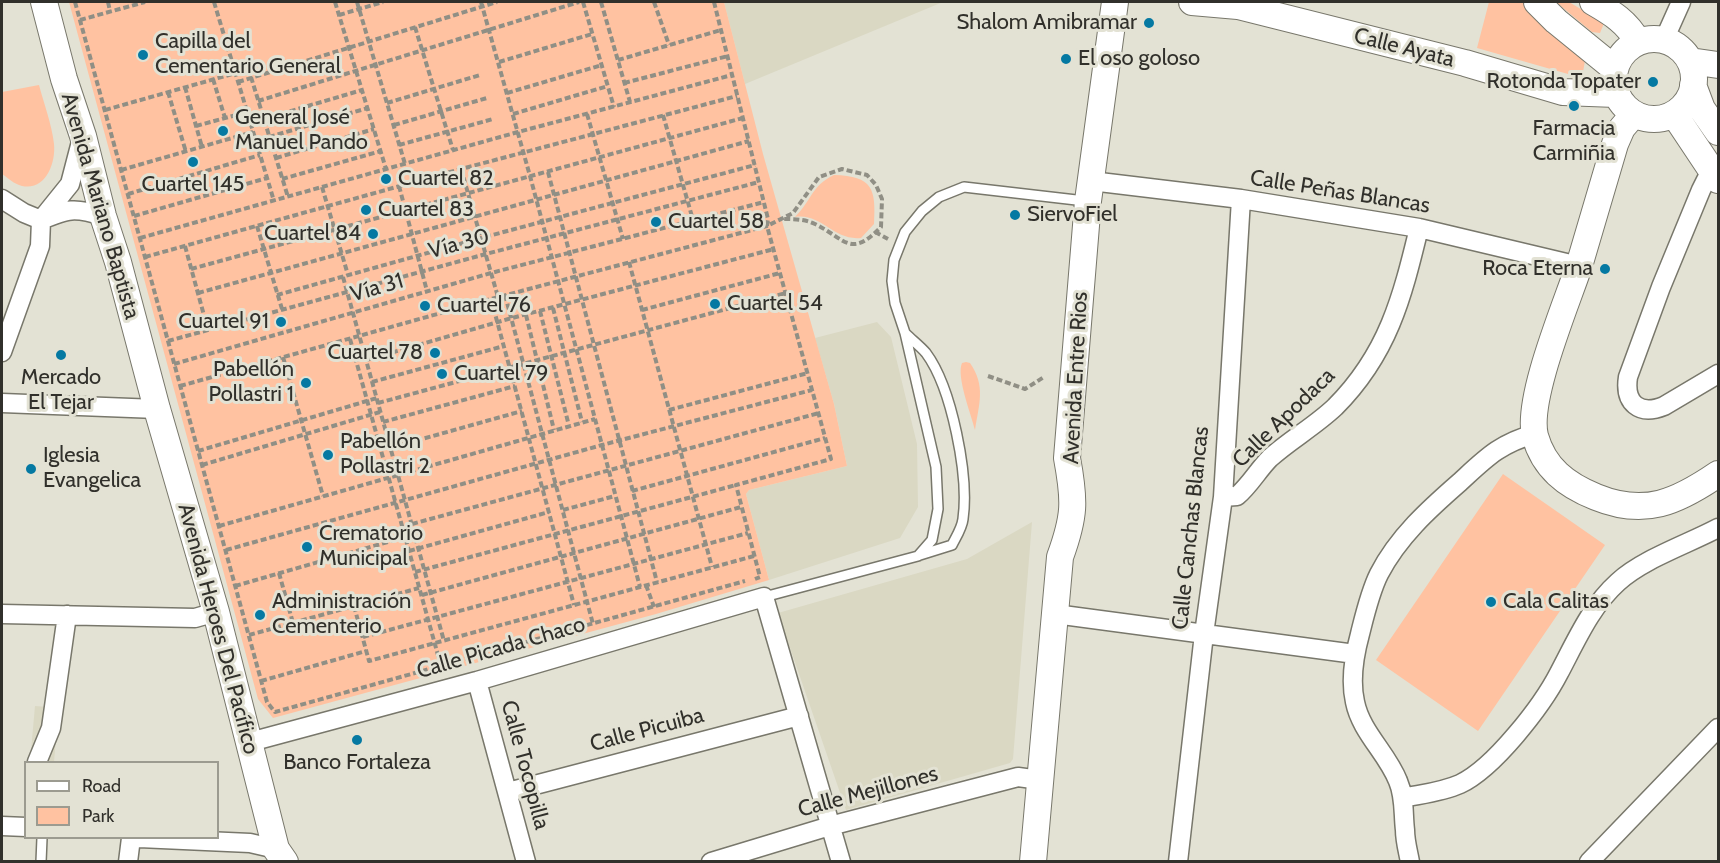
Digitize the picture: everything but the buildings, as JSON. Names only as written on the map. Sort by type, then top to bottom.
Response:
[{"type":"main road","name":"Avenida Mariano Baptista","points":[[44,2],[157,409]]},
{"type":"main road","name":"Avenida Entre Rios","points":[[1033,861],[1060,557],[1071,527],[1074,494],[1067,458],[1090,191],[1115,2]]},
{"type":"main road","name":"Calle Ayata","points":[[1192,2],[1238,6],[1453,60],[1563,92],[1615,81]]},
{"type":"main road","points":[[1538,2],[1615,81],[1623,105],[1634,114],[1654,119],[1674,114],[1687,102],[1692,73]]},
{"type":"main road","points":[[1593,2],[1620,19],[1632,30],[1638,42]]},
{"type":"main road","points":[[1615,81],[1621,55],[1638,42],[1651,39],[1664,40],[1680,48],[1692,73],[1702,109],[1719,132]]},
{"type":"main road","points":[[1692,73],[1719,65]]},
{"type":"main road","points":[[1634,114],[1622,128],[1615,144],[1579,266],[1540,382],[1534,411],[1535,434],[1544,459],[1558,476],[1578,490],[1626,506],[1648,507],[1670,502],[1692,492],[1719,474]]},
{"type":"main road","points":[[1674,114],[1716,176]]},
{"type":"main road","name":"Avenida Heroes Del Pacífico","points":[[157,409],[216,612],[280,855]]},
{"type":"street","points":[[1664,40],[1681,2]]},
{"type":"street","points":[[2,352],[40,246],[41,220],[70,184],[83,136]]},
{"type":"street","points":[[1716,176],[1706,180],[1701,190],[1665,276],[1628,377],[1626,390],[1635,406],[1645,410],[1654,410],[1719,374]]},
{"type":"street","name":"Calle Peñas Blancas","points":[[1090,191],[1241,199],[1419,228],[1579,266]]},
{"type":"street","points":[[2,199],[24,213],[41,220],[65,210],[83,210],[103,216]]},
{"type":"street","name":"Calle Canchas Blancas","points":[[1178,861],[1204,634],[1223,497],[1241,199]]},
{"type":"street","name":"Calle Apodaca","points":[[1223,497],[1237,496],[1270,459],[1334,408],[1373,360],[1391,326],[1419,228]]},
{"type":"street","points":[[2,404],[157,409]]},
{"type":"street","points":[[1410,861],[1399,782],[1388,760],[1363,725],[1354,702],[1355,654],[1365,614],[1378,575],[1397,545],[1428,511],[1502,445],[1535,434]]},
{"type":"street","points":[[1403,798],[1440,791],[1474,776],[1521,730],[1539,706],[1577,637],[1618,581],[1652,560],[1719,528]]},
{"type":"street","points":[[765,597],[841,861]]},
{"type":"street","name":"Calle Picada Chaco","points":[[250,742],[477,681],[765,597]]},
{"type":"street","points":[[2,614],[195,618],[216,612]]},
{"type":"street","points":[[1055,614],[1355,654]]},
{"type":"street","points":[[37,761],[51,728],[68,615]]},
{"type":"street","name":"Calle Tocopilla","points":[[477,681],[526,861]]},
{"type":"street","name":"Calle Picuiba","points":[[508,792],[798,716]]},
{"type":"street","points":[[1589,861],[1719,728]]},
{"type":"street","name":"Calle Mejillones","points":[[711,861],[830,826],[1018,777],[1040,780]]},
{"type":"street","points":[[2,826],[24,827]]},
{"type":"street","points":[[128,861],[131,839]]},
{"type":"street","points":[[176,839],[250,843],[280,855]]},
{"type":"street","points":[[249,861],[250,843]]},
{"type":"lane","points":[[918,556],[932,540],[938,509],[936,467],[892,281],[894,260],[905,232],[921,211],[939,197],[964,187],[1090,191]]},
{"type":"lane","points":[[765,597],[952,545],[963,521],[963,477],[958,442],[940,377],[926,353],[904,333]]},
{"type":"lane","points":[[41,861],[42,839]]},
{"type":"path","points":[[75,2],[92,71],[105,110],[261,681],[267,702],[275,712],[760,577],[736,484]]},
{"type":"path","points":[[108,2],[110,11]]},
{"type":"path","points":[[80,20],[144,2]]},
{"type":"path","points":[[214,2],[274,201]]},
{"type":"path","points":[[335,2],[386,169]]},
{"type":"path","points":[[357,2],[405,164]]},
{"type":"path","points":[[339,15],[383,2]]},
{"type":"path","points":[[238,81],[482,4],[497,2]]},
{"type":"path","points":[[258,101],[581,2],[614,106]]},
{"type":"path","points":[[601,2],[630,102]]},
{"type":"path","points":[[654,2],[669,45]]},
{"type":"path","points":[[415,572],[831,459],[767,226],[764,202],[714,2]]},
{"type":"path","points":[[482,4],[531,176],[640,587]]},
{"type":"path","points":[[415,27],[453,150]]},
{"type":"path","points":[[618,60],[721,30]]},
{"type":"path","points":[[499,62],[593,34]]},
{"type":"path","points":[[624,83],[728,56]]},
{"type":"path","points":[[507,93],[602,65]]},
{"type":"path","points":[[105,110],[236,73]]},
{"type":"path","points":[[387,103],[480,75]]},
{"type":"path","points":[[140,238],[518,132],[732,75]]},
{"type":"path","points":[[251,77],[288,197]]},
{"type":"path","points":[[213,79],[225,118]]},
{"type":"path","points":[[513,114],[608,86]]},
{"type":"path","points":[[185,87],[202,147]]},
{"type":"path","points":[[264,120],[362,90]]},
{"type":"path","points":[[168,92],[186,152]]},
{"type":"path","points":[[145,258],[461,169],[737,96]]},
{"type":"path","points":[[393,125],[487,98]]},
{"type":"path","points":[[269,137],[368,108]]},
{"type":"path","points":[[196,126],[247,112]]},
{"type":"path","points":[[587,114],[623,239]]},
{"type":"path","points":[[663,115],[693,220]]},
{"type":"path","points":[[191,269],[743,118]]},
{"type":"path","points":[[399,145],[493,119]]},
{"type":"path","points":[[276,158],[374,129]]},
{"type":"path","points":[[121,170],[253,132]]},
{"type":"path","points":[[198,293],[748,141]]},
{"type":"path","points":[[282,179],[381,151]]},
{"type":"path","points":[[128,194],[260,155]]},
{"type":"path","points":[[277,295],[560,216],[754,165]]},
{"type":"path","points":[[461,169],[498,297]]},
{"type":"path","points":[[180,386],[498,297],[767,226],[793,213],[810,186],[819,177],[842,169],[867,175],[876,185],[882,199],[881,227],[870,238],[858,244],[845,243],[814,224],[802,220],[782,219]]},
{"type":"path","points":[[548,172],[657,582]]},
{"type":"path","points":[[134,216],[267,178]]},
{"type":"path","name":"Vía 30","points":[[168,341],[759,182]]},
{"type":"path","points":[[399,186],[427,291]]},
{"type":"path","points":[[322,187],[348,275]]},
{"type":"path","name":"Vía 31","points":[[174,364],[491,273],[764,202]]},
{"type":"path","points":[[257,226],[282,309]]},
{"type":"path","points":[[185,246],[208,330]]},
{"type":"path","points":[[366,360],[512,318],[774,249]]},
{"type":"path","points":[[629,262],[712,567]]},
{"type":"path","points":[[642,310],[780,273]]},
{"type":"path","points":[[343,277],[444,641]]},
{"type":"path","points":[[198,452],[368,401],[377,401],[524,364],[786,293]]},
{"type":"path","points":[[505,296],[593,624]]},
{"type":"path","points":[[491,299],[574,605]]},
{"type":"path","points":[[553,308],[582,422]]},
{"type":"path","points":[[540,311],[569,426]]},
{"type":"path","points":[[526,315],[554,430]]},
{"type":"path","points":[[350,339],[441,666]]},
{"type":"path","points":[[372,382],[504,346]]},
{"type":"path","points":[[283,357],[323,496]]},
{"type":"path","points":[[669,410],[808,373]]},
{"type":"path","points":[[988,376],[1025,389],[1044,377]]},
{"type":"path","points":[[383,422],[515,386]]},
{"type":"path","points":[[226,550],[536,463],[812,390]]},
{"type":"path","points":[[390,448],[522,411]]},
{"type":"path","points":[[202,465],[380,412]]},
{"type":"path","points":[[411,524],[819,413]]},
{"type":"path","points":[[219,525],[595,418]]},
{"type":"path","points":[[632,491],[825,438]]},
{"type":"path","points":[[563,510],[615,496]]},
{"type":"path","points":[[422,595],[741,507]]},
{"type":"path","points":[[409,551],[549,512]]},
{"type":"path","points":[[363,637],[748,533]]},
{"type":"path","points":[[235,586],[405,537]]},
{"type":"path","points":[[354,606],[369,661],[754,556]]},
{"type":"path","points":[[279,573],[293,622]]},
{"type":"path","points":[[646,585],[660,628]]},
{"type":"path","points":[[249,635],[419,588]]},
{"type":"path","points":[[261,681],[366,651]]},
{"type":"shaded area","points":[[724,2],[943,2],[745,84]]},
{"type":"shaded area","points":[[877,322],[891,337],[917,444],[918,507],[900,538],[769,580],[746,494],[749,490],[847,466],[834,404],[815,338]]},
{"type":"shaded area","points":[[1032,522],[1013,759],[1010,763],[846,810],[778,613],[967,559]]},
{"type":"shaded area","points":[[53,644],[64,645],[54,761],[30,761],[35,706],[48,707]]},
{"type":"green space","points":[[69,2],[724,2],[763,154],[834,404],[847,466],[749,490],[746,494],[769,580],[656,614],[273,718],[258,699]]},
{"type":"green space","points":[[1489,2],[1524,2],[1586,55],[1582,78],[1477,48]]},
{"type":"green space","points":[[1556,2],[1569,2],[1604,23],[1600,33],[1592,32]]},
{"type":"green space","points":[[39,85],[53,137],[53,160],[43,180],[30,186],[22,186],[2,174],[2,92]]},
{"type":"green space","points":[[834,175],[857,178],[864,182],[873,193],[874,224],[861,238],[843,235],[813,219],[795,217],[816,189]]},
{"type":"green space","points":[[962,363],[970,363],[975,371],[980,387],[975,430],[961,377]]},
{"type":"green space","name":"Cala Calitas","points":[[1503,474],[1605,545],[1478,731],[1376,660]]},
{"type":"place","name":"Shalom Amibramar","points":[[1149,23]]},
{"type":"place","name":"Capilla del Cementario General","points":[[143,55]]},
{"type":"place","name":"El oso goloso","points":[[1066,59]]},
{"type":"place","name":"Rotonda Topater","points":[[1653,82]]},
{"type":"place","name":"Farmacia Carmiñia","points":[[1574,106]]},
{"type":"place","name":"General José Manuel Pando","points":[[223,131]]},
{"type":"place","name":"Cuartel 145","points":[[193,162]]},
{"type":"place","name":"Cuartel 82","points":[[386,179]]},
{"type":"place","name":"Cuartel 83","points":[[366,210]]},
{"type":"place","name":"SiervoFiel","points":[[1015,215]]},
{"type":"place","name":"Cuartel 58","points":[[656,222]]},
{"type":"place","name":"Cuartel 84","points":[[373,234]]},
{"type":"place","name":"Roca Eterna","points":[[1605,269]]},
{"type":"place","name":"Cuartel 54","points":[[715,304]]},
{"type":"place","name":"Cuartel 76","points":[[425,306]]},
{"type":"place","name":"Cuartel 91","points":[[281,322]]},
{"type":"place","name":"Cuartel 78","points":[[435,353]]},
{"type":"place","name":"Mercado El Tejar","points":[[61,355]]},
{"type":"place","name":"Cuartel 79","points":[[442,374]]},
{"type":"place","name":"Pabellón Pollastri 1","points":[[306,383]]},
{"type":"place","name":"Pabellón Pollastri 2","points":[[328,455]]},
{"type":"place","name":"Iglesia Evangelica","points":[[31,469]]},
{"type":"place","name":"Crematorio Municipal","points":[[307,547]]},
{"type":"place","name":"Cala Calitas","points":[[1491,602]]},
{"type":"place","name":"Administración Cementerio","points":[[260,615]]},
{"type":"place","name":"Banco Fortaleza","points":[[357,740]]}]
